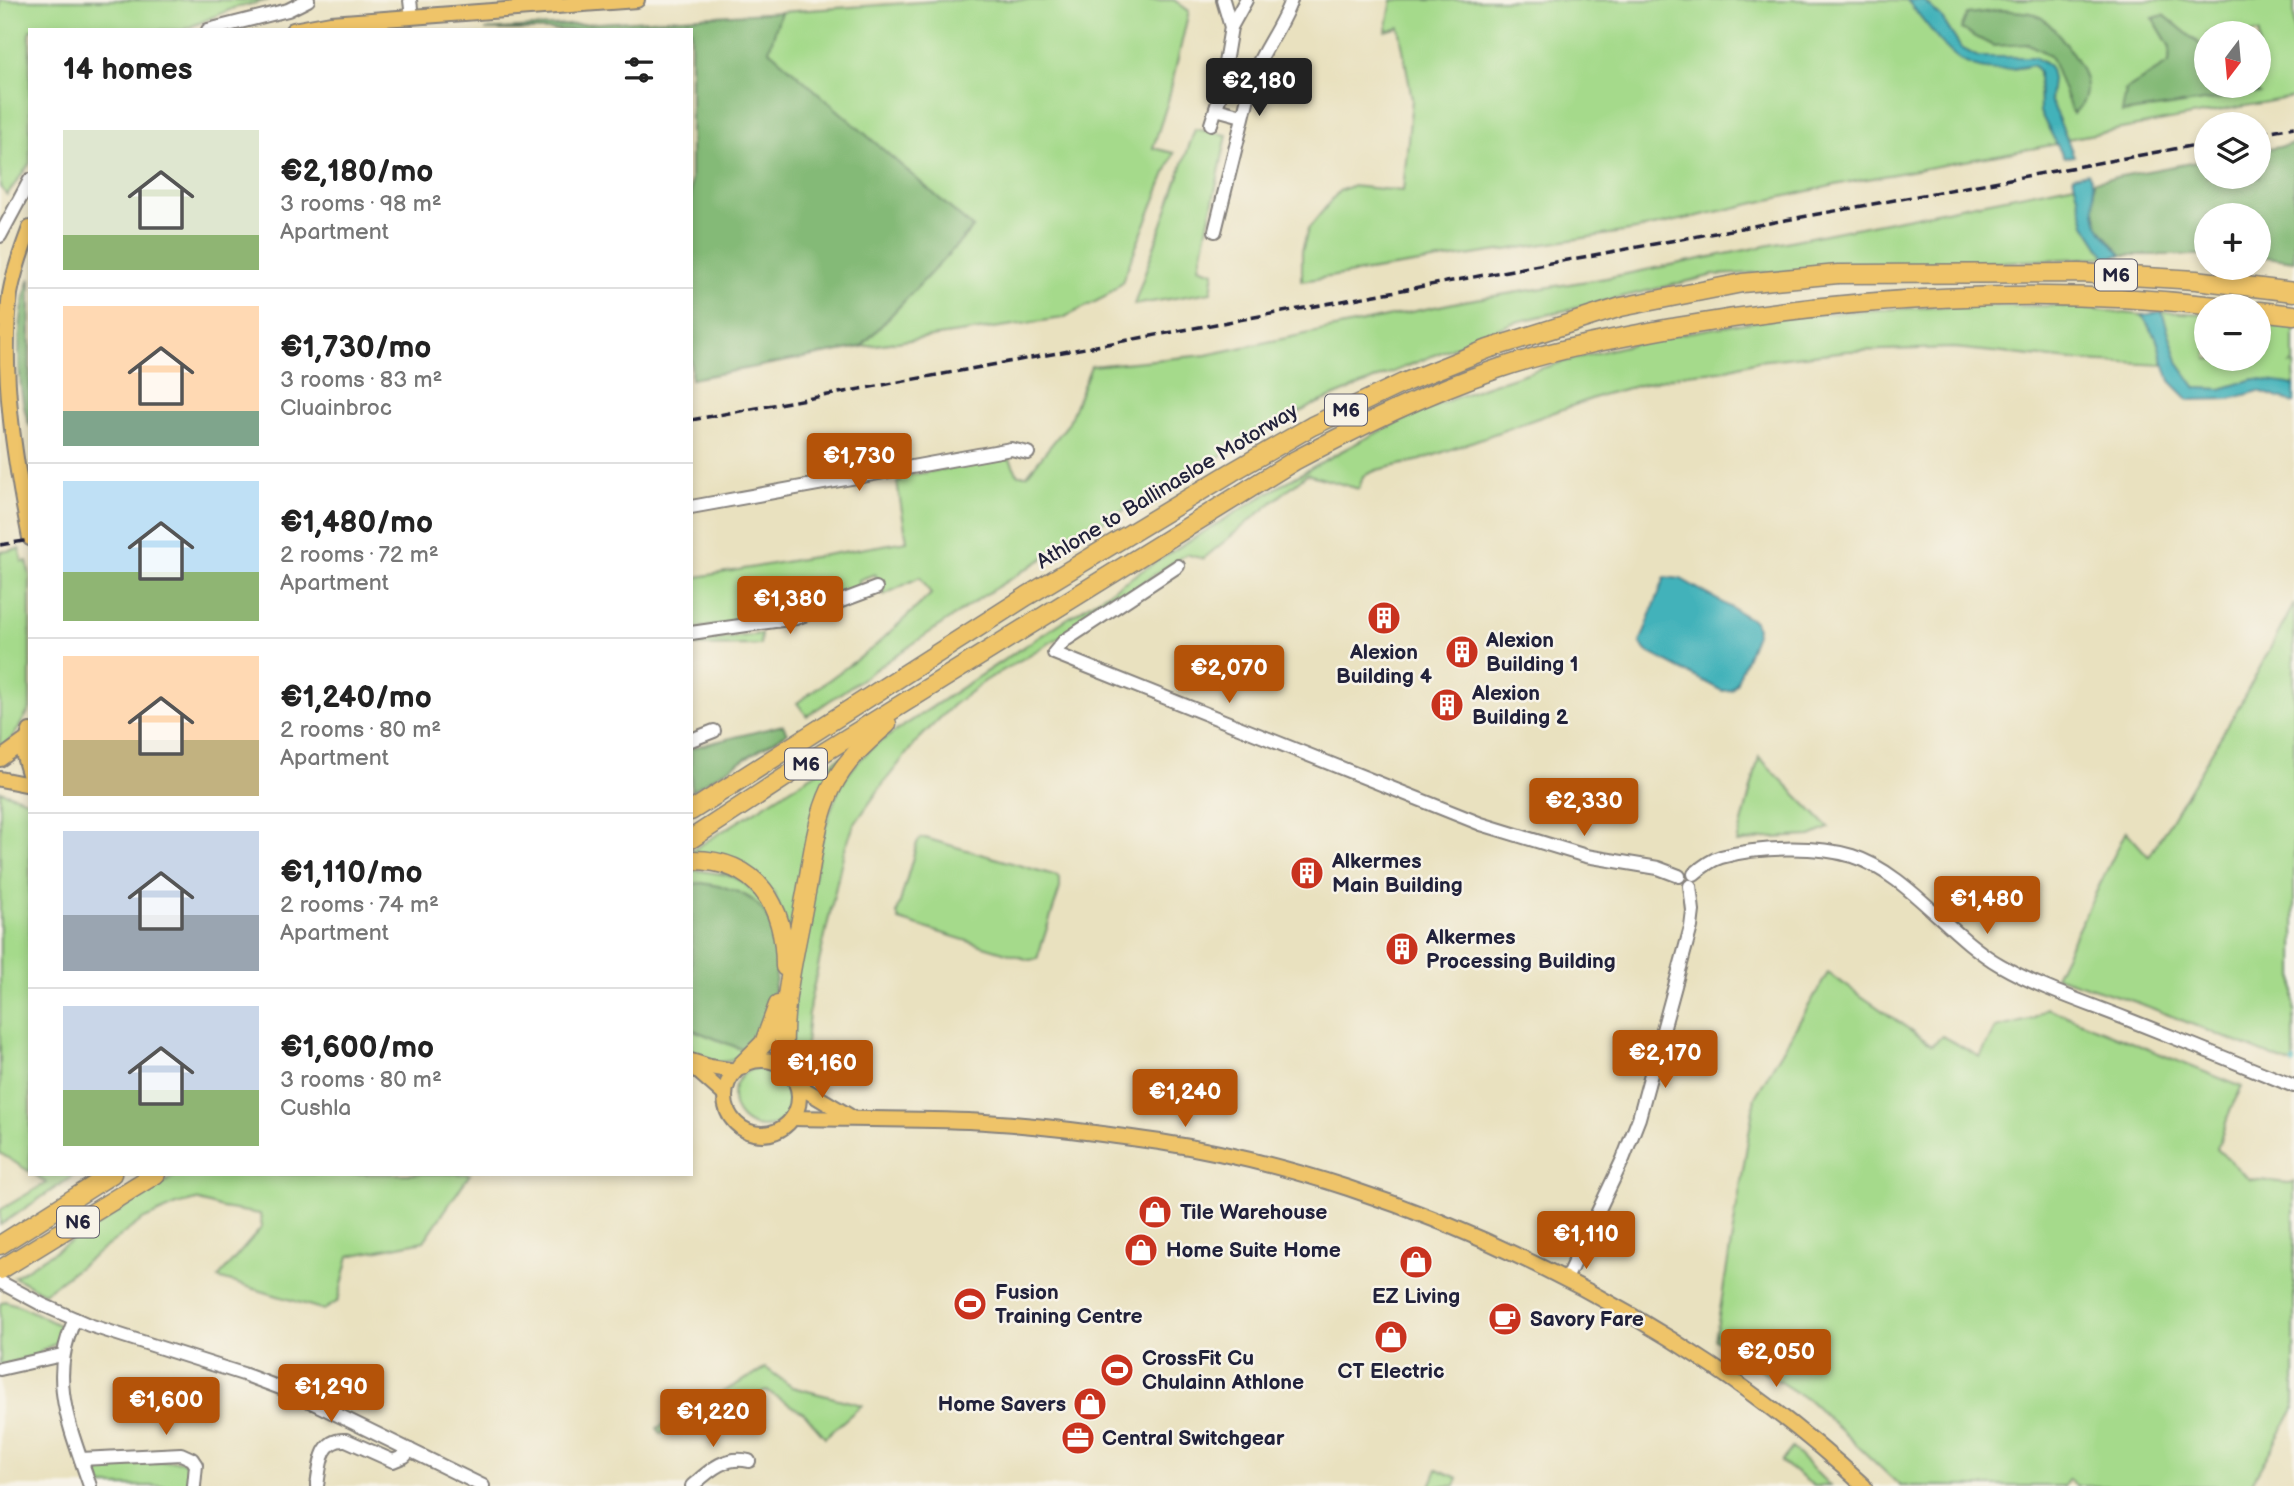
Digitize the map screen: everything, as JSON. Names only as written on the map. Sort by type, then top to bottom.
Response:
[{"type":"highway","name":"Athlone to Ballinasloe Motorway","points":[[693,810],[1027,596],[1232,472],[1312,426],[1403,383],[1488,349],[1621,307],[1742,283],[1838,274],[2080,273],[2196,280],[2294,292]]},
{"type":"highway","name":"Athlone to Ballinasloe Motorway","points":[[693,838],[799,768],[1294,461],[1384,414],[1498,368],[1635,335],[1798,309],[2003,297],[2194,305]]},
{"type":"highway","points":[[2271,312],[2294,315]]},
{"type":"highway","points":[[785,1068],[782,1042],[788,993],[813,853],[830,791],[845,765],[859,749],[924,692]]},
{"type":"highway","points":[[693,860],[733,866],[751,876],[765,890],[781,924],[785,967],[774,1021],[764,1043],[738,1068]]},
{"type":"highway","name":"N6","points":[[0,1245],[109,1176]]},
{"type":"highway","name":"N6","points":[[0,1270],[153,1176]]},
{"type":"main road","points":[[304,28],[331,23],[637,0]]},
{"type":"main road","points":[[28,234],[9,296],[6,331],[8,410],[28,528]]},
{"type":"main road","points":[[0,760],[27,736]]},
{"type":"main road","points":[[27,736],[24,761],[28,772]]},
{"type":"main road","points":[[0,779],[28,785]]},
{"type":"main road","points":[[797,1085],[799,1098],[793,1118],[780,1129],[768,1133],[752,1132],[738,1125],[729,1115],[725,1095],[730,1078],[738,1068],[750,1062],[764,1060],[785,1068],[797,1085],[850,1117]]},
{"type":"main road","points":[[693,1063],[738,1068]]},
{"type":"main road","points":[[693,1065],[725,1095]]},
{"type":"main road","points":[[793,1118],[850,1117],[1031,1126],[1160,1142],[1293,1172],[1384,1200],[1481,1239],[1566,1279],[1686,1349],[1757,1397],[1864,1486]]},
{"type":"street","points":[[216,28],[288,10],[308,0]]},
{"type":"street","points":[[410,0],[412,17]]},
{"type":"street","points":[[1223,0],[1231,27]]},
{"type":"street","points":[[1211,124],[1231,27],[1246,0]]},
{"type":"street","points":[[1215,231],[1242,116],[1261,56],[1277,32],[1291,0]]},
{"type":"street","points":[[1216,109],[1242,116]]},
{"type":"street","points":[[0,236],[28,184]]},
{"type":"street","points":[[693,507],[1011,449],[1028,453]]},
{"type":"street","points":[[1178,566],[1064,640],[1054,653],[1481,824],[1586,856],[1658,868],[1679,876],[1687,870],[1692,880],[1691,927],[1639,1118],[1623,1159],[1566,1279]]},
{"type":"street","points":[[693,633],[796,618],[876,588]]},
{"type":"street","points":[[693,739],[714,731]]},
{"type":"street","points":[[1692,880],[1713,860],[1747,853],[1814,849],[1859,859],[1900,884],[1944,923],[2000,965],[2065,995],[2294,1086]]},
{"type":"street","points":[[0,1282],[75,1319],[273,1384],[484,1486]]},
{"type":"street","points":[[75,1319],[62,1355],[61,1388],[90,1486]]},
{"type":"street","points":[[0,1369],[62,1355]]},
{"type":"street","points":[[317,1486],[323,1451],[327,1445],[339,1439],[393,1461],[405,1456],[410,1450]]},
{"type":"street","points":[[81,1459],[181,1454],[192,1459],[196,1465],[194,1486]]},
{"type":"street","points":[[692,1486],[722,1463],[740,1459],[749,1461]]},
{"type":"green space","points":[[0,0],[269,0],[234,8],[188,28],[28,28],[28,166],[7,195],[0,187]]},
{"type":"green space","points":[[949,0],[1174,0],[1189,11],[1168,101],[1153,148],[1174,153],[1122,282],[1105,297],[1063,318],[861,347],[973,228],[768,50],[781,12]]},
{"type":"green space","points":[[1392,0],[1907,0],[1946,45],[1974,64],[1991,69],[2033,65],[2039,71],[2040,112],[2057,144],[1840,184],[1636,230],[1302,281],[1302,251],[1308,229],[1339,191],[1351,186],[1403,191],[1412,99],[1399,27],[1386,31]]},
{"type":"green space","points":[[1923,0],[2294,0],[2294,97],[2213,112],[2194,112],[2194,116],[2067,139],[2051,102],[2049,70],[2042,60],[1977,57],[1961,48],[1941,17]]},
{"type":"green space","points":[[2001,10],[2035,14],[2052,27],[2069,48],[2082,71],[2086,91],[2082,104],[2073,114],[2050,55],[2028,44],[1993,46],[1961,29],[1967,14]]},
{"type":"green space","points":[[781,12],[769,50],[973,228],[861,347],[693,379],[693,28],[518,28]]},
{"type":"green space","points":[[2164,15],[2194,39],[2194,98],[2225,98],[2122,113],[2126,90],[2169,63],[2170,47],[2153,18]]},
{"type":"green space","points":[[1195,129],[1227,135],[1199,267],[1214,272],[1211,292],[1134,305]]},
{"type":"green space","points":[[2294,144],[2294,261],[2271,258],[2271,203],[2194,203],[2194,255],[2122,255],[2099,228],[2093,202],[2094,181],[2194,162],[2194,189],[2271,189],[2271,149]]},
{"type":"green space","points":[[2075,184],[2085,224],[2106,257],[1714,275],[1512,323],[1313,405],[1097,525],[983,596],[807,716],[797,703],[874,647],[931,594],[920,577],[884,595],[875,574],[859,580],[860,589],[797,614],[693,629],[693,578],[907,541],[897,482],[900,477],[1005,458],[1010,459],[1018,475],[1027,475],[1068,424],[1091,366],[1206,355],[1463,301],[1606,278]]},
{"type":"green space","points":[[28,284],[28,421],[22,392],[19,352]]},
{"type":"green space","points":[[1977,306],[2058,306],[2142,315],[2156,337],[2164,365],[2081,361],[1954,348],[1848,351],[1758,361],[1720,371],[1684,374],[1605,394],[1421,460],[1377,470],[1363,476],[1359,489],[1307,474],[1203,559],[1186,554],[1063,635],[985,681],[953,705],[915,743],[854,825],[844,851],[810,1002],[805,1055],[808,1067],[803,1072],[799,1067],[790,1041],[789,1006],[820,846],[833,804],[844,780],[875,745],[1078,611],[1343,450],[1416,414],[1493,384],[1573,359],[1695,331],[1839,312]]},
{"type":"green space","points":[[2162,312],[2194,313],[2194,371],[2271,371],[2271,318],[2294,321],[2294,362],[2291,364],[2294,364],[2294,386],[2254,379],[2221,389],[2196,388],[2179,364]]},
{"type":"green space","points":[[20,549],[22,562],[27,561],[28,566],[28,712],[13,737],[0,749],[0,552]]},
{"type":"green space","points":[[2294,604],[2293,1065],[2139,1003],[2055,976],[2126,831],[2149,857],[2242,701]]},
{"type":"green space","points":[[761,634],[760,645],[693,646],[693,643]]},
{"type":"green space","points":[[783,725],[787,733],[693,790],[693,748]]},
{"type":"green space","points":[[841,757],[790,935],[774,893],[693,859],[693,850]]},
{"type":"green space","points":[[1759,757],[1829,828],[1811,836],[1737,843]]},
{"type":"green space","points":[[0,791],[28,800],[28,1171],[0,1153]]},
{"type":"green space","points":[[925,838],[1060,879],[1060,888],[1037,959],[1029,960],[899,920],[897,913],[917,843]]},
{"type":"green space","points":[[693,870],[728,875],[743,882],[766,903],[778,948],[757,904],[739,893],[693,884]]},
{"type":"green space","points":[[693,884],[731,889],[745,895],[757,904],[768,918],[774,936],[777,956],[772,1000],[757,1038],[746,1051],[693,1030]]},
{"type":"green space","points":[[1828,973],[1932,1045],[1942,1036],[1980,1057],[1995,1028],[2033,1019],[2047,1008],[2242,1087],[2231,1108],[2217,1149],[2249,1179],[2289,1183],[2294,1181],[2294,1409],[2250,1486],[2076,1486],[2069,1479],[2064,1486],[1900,1486],[1811,1402],[1715,1340],[1755,1097]]},
{"type":"green space","points":[[693,1030],[746,1051],[727,1061],[698,1059],[693,1056]]},
{"type":"green space","points":[[763,1067],[775,1069],[788,1080],[793,1097],[791,1109],[780,1122],[763,1127],[751,1125],[738,1114],[733,1097],[735,1085],[746,1072]]},
{"type":"green space","points":[[37,1176],[73,1176],[0,1225],[0,1210],[46,1183]]},
{"type":"green space","points":[[175,1176],[469,1176],[424,1241],[349,1256],[338,1301],[324,1310],[218,1278],[262,1227],[260,1214],[222,1208],[196,1200],[142,1220],[44,1293],[14,1277]]},
{"type":"green space","points":[[5,1301],[61,1326],[57,1343],[40,1351],[40,1355],[0,1365],[0,1304]]},
{"type":"green space","points":[[766,1368],[792,1387],[862,1405],[825,1437],[805,1414],[767,1391],[716,1405],[661,1434],[657,1428]]},
{"type":"green space","points":[[1792,1448],[1830,1486],[1814,1486],[1781,1462]]},
{"type":"green space","points":[[184,1462],[189,1468],[187,1486],[100,1486],[97,1475],[109,1464]]},
{"type":"green space","points":[[1437,1469],[1458,1478],[1455,1486],[1430,1486]]},
{"type":"water","points":[[1907,0],[1923,0],[1941,17],[1961,48],[1978,57],[2034,57],[2049,66],[2052,78],[2050,99],[2074,156],[2064,158],[2040,112],[2039,71],[2033,65],[2008,69],[1972,66],[1946,48]]},
{"type":"water","points":[[2088,173],[2093,186],[2097,221],[2122,255],[2106,257],[2085,224],[2073,176]]},
{"type":"water","points":[[2162,312],[2179,364],[2196,388],[2221,389],[2254,379],[2289,384],[2294,386],[2294,403],[2259,391],[2230,399],[2189,400],[2170,381],[2156,337],[2142,315]]},
{"type":"water","points":[[1665,577],[1681,579],[1754,621],[1756,634],[1736,684],[1731,690],[1722,691],[1646,651],[1640,643]]},
{"type":"railway","points":[[2271,131],[2294,127]]},
{"type":"railway","points":[[693,420],[2194,145]]},
{"type":"railway","points":[[0,545],[28,540]]},
{"type":"place","name":"Alexion Building 4","points":[[1384,618]]},
{"type":"place","name":"Alexion Building 1","points":[[1462,652]]},
{"type":"place","name":"Alexion Building 2","points":[[1447,705]]},
{"type":"place","name":"Alkermes Main Building","points":[[1307,873]]},
{"type":"place","name":"Alkermes Processing Building","points":[[1402,949]]},
{"type":"place","name":"Tile Warehouse","points":[[1155,1212]]},
{"type":"place","name":"Home Suite Home","points":[[1141,1250]]},
{"type":"place","name":"EZ Living","points":[[1416,1262]]},
{"type":"place","name":"Fusion Training Centre","points":[[970,1304]]},
{"type":"place","name":"Savory Fare","points":[[1505,1319]]},
{"type":"place","name":"CT Electric","points":[[1391,1337]]},
{"type":"place","name":"CrossFit Cu Chulainn Athlone","points":[[1117,1370]]},
{"type":"place","name":"Home Savers","points":[[1090,1404]]},
{"type":"place","name":"Central Switchgear","points":[[1078,1438]]}]
